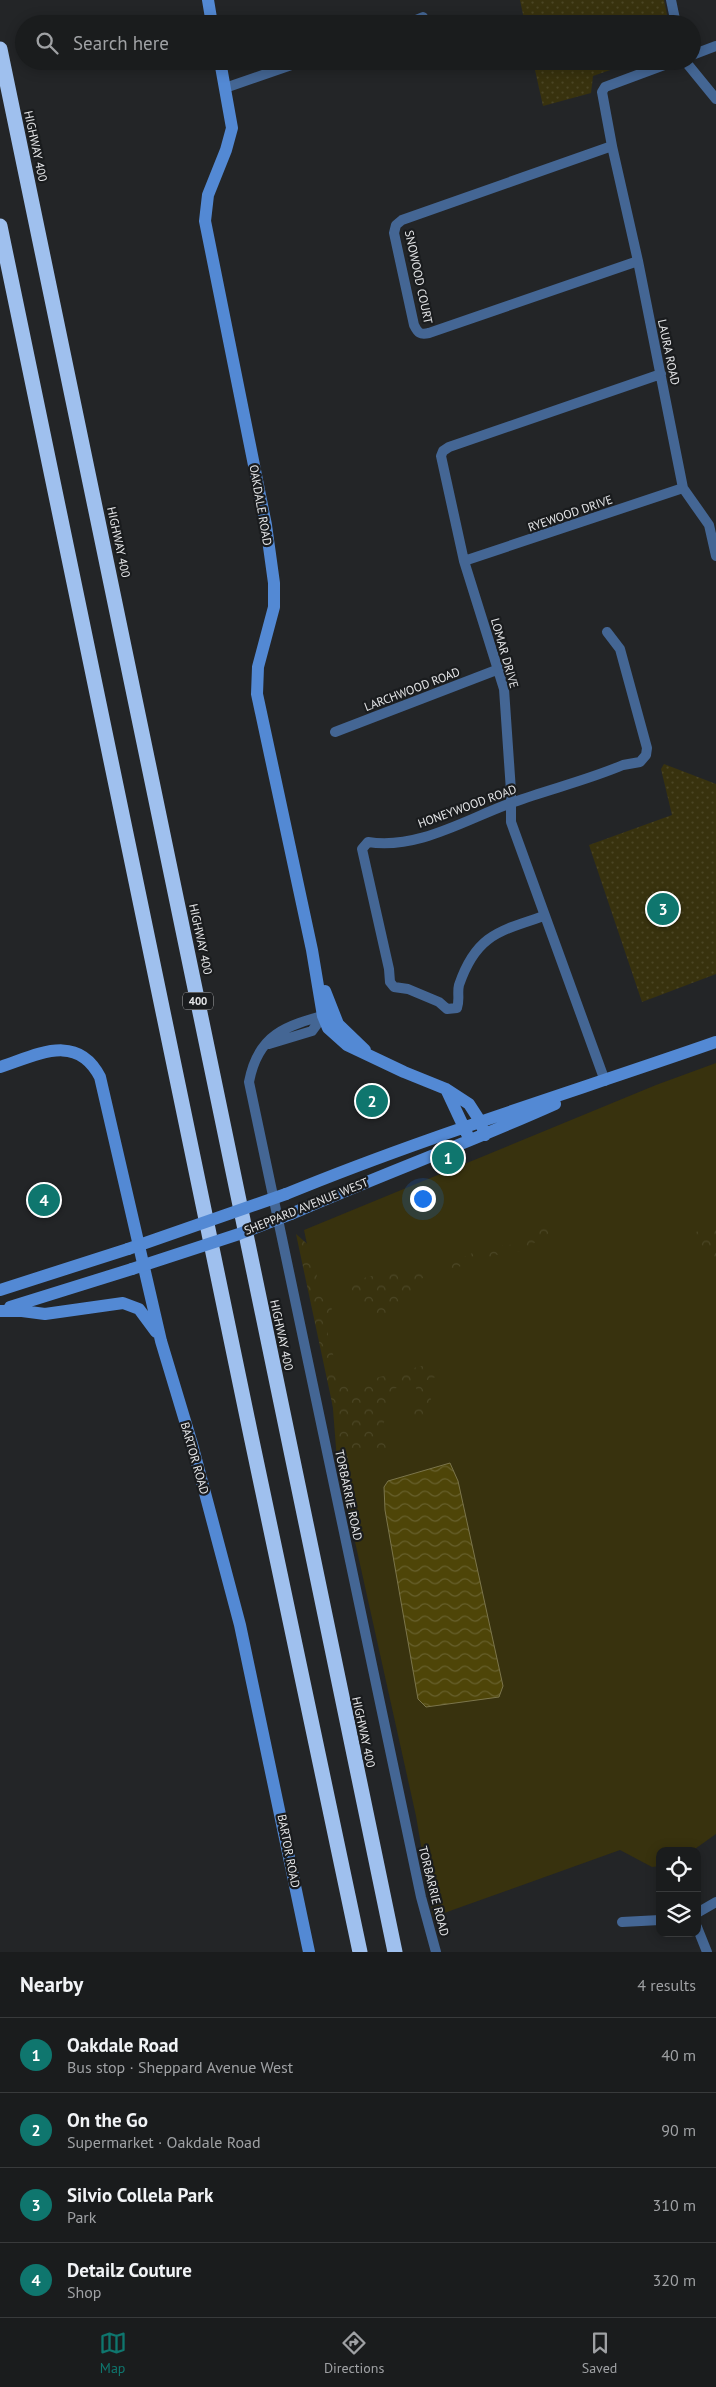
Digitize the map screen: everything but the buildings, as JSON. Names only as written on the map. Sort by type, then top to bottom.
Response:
[{"type":"highway","name":"HIGHWAY 400","points":[[0,50],[395,1952]]},
{"type":"highway","points":[[0,226],[248,1426],[360,1952]]},
{"type":"street","points":[[208,0],[210,15]]},
{"type":"street","points":[[671,0],[674,15]]},
{"type":"street","points":[[701,52],[716,46]]},
{"type":"street","name":"OAKDALE ROAD","points":[[222,70],[232,128],[226,150],[208,195],[205,221],[266,525],[274,582],[274,606],[258,667],[258,699],[312,950],[328,1014],[372,1056],[446,1088],[468,1104],[480,1121],[485,1135]]},
{"type":"street","points":[[226,88],[277,70]]},
{"type":"street","name":"LAURA ROAD","points":[[651,70],[605,87],[602,92],[683,488],[712,524],[716,556]]},
{"type":"street","points":[[692,70],[716,99]]},
{"type":"street","name":"SNOWOOD COURT","points":[[612,146],[402,220],[396,224],[394,233],[414,325],[418,332],[422,334],[430,333],[638,261]]},
{"type":"street","name":"LOMAR DRIVE","points":[[605,1081],[511,822],[504,689],[464,561],[441,463],[443,451],[661,374]]},
{"type":"street","name":"RYEWOOD DRIVE","points":[[464,561],[683,488]]},
{"type":"street","name":"HONEYWOOD ROAD","points":[[544,916],[496,932],[488,939],[478,949],[465,971],[458,991],[459,1003],[456,1009],[446,1009],[438,1002],[408,989],[394,987],[390,982],[387,960],[362,849],[368,842],[385,844],[430,836],[511,803],[623,765],[640,762],[646,755],[647,748],[620,649],[607,632]]},
{"type":"street","name":"LARCHWOOD ROAD","points":[[335,732],[499,669]]},
{"type":"street","name":"TORBARRIE ROAD","points":[[328,1014],[281,1030],[264,1045],[253,1061],[249,1082],[419,1888],[436,1952]]},
{"type":"street","name":"SHEPPARD AVENUE WEST","points":[[0,1290],[128,1249],[286,1194],[356,1165],[480,1121],[605,1081],[716,1042]]},
{"type":"street","name":"BARTOR ROAD","points":[[0,1067],[58,1050],[73,1051],[85,1056],[94,1065],[103,1086],[161,1341],[192,1444],[240,1625],[309,1952]]},
{"type":"street","name":"SHEPPARD AVENUE WEST","points":[[0,1311],[239,1234],[354,1186],[485,1135],[605,1081]]},
{"type":"street","points":[[446,1088],[463,1128],[472,1140]]},
{"type":"street","points":[[0,1311],[22,1310],[45,1314],[115,1303],[128,1304],[136,1307],[148,1318],[161,1341]]},
{"type":"street","points":[[701,1911],[716,1902]]},
{"type":"street","points":[[622,1922],[656,1920]]},
{"type":"street","points":[[701,1937],[707,1952]]},
{"type":"green space","points":[[520,0],[664,0],[667,15],[523,15]]},
{"type":"green space","points":[[535,70],[610,70],[593,76],[591,93],[543,106]]},
{"type":"green space","points":[[664,764],[716,784],[716,974],[642,1002],[589,845],[672,815],[661,769]]},
{"type":"green space","points":[[716,1063],[716,1834],[698,1847],[656,1847],[656,1866],[652,1867],[620,1850],[433,1917],[416,1816],[337,1461],[328,1346],[304,1230],[656,1085]]},
{"type":"green space","points":[[716,1221],[716,1261],[686,1242],[689,1236]]},
{"type":"green space","points":[[543,1226],[551,1232],[522,1251],[496,1255],[420,1279],[392,1316],[377,1325],[347,1283],[371,1276],[441,1268],[485,1247],[521,1244]]},
{"type":"green space","points":[[296,1234],[313,1249],[319,1289],[331,1298],[332,1315],[326,1326],[341,1387],[437,1362],[441,1375],[425,1381],[435,1412],[409,1419],[408,1411],[424,1408],[414,1383],[393,1389],[383,1426],[387,1448],[344,1459]]},
{"type":"water","points":[[450,1463],[458,1481],[503,1686],[499,1697],[426,1707],[418,1699],[385,1510],[384,1487],[388,1481]]},
{"type":"place","name":"Silvio Collela Park","points":[[663,909]]},
{"type":"place","name":"On the Go","points":[[372,1101]]},
{"type":"place","name":"Oakdale Road","points":[[448,1158]]},
{"type":"place","name":"Detailz Couture","points":[[44,1200]]}]
